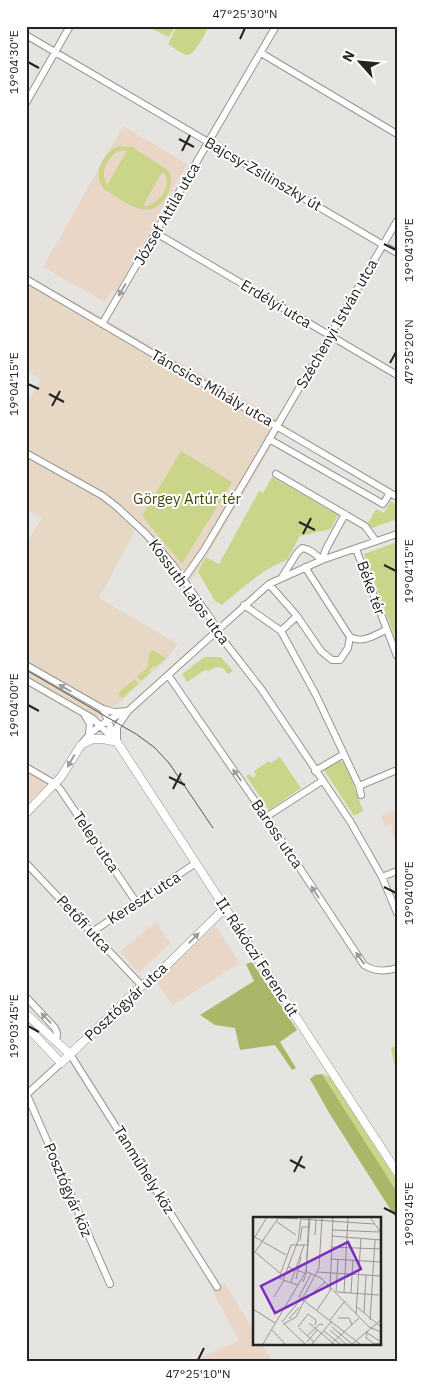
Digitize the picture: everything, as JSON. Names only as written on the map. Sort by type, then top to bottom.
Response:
[{"type":"main road","points":[[26,813],[55,784],[81,745],[93,739],[117,742]]},
{"type":"main road","name":"II. Rákóczi Ferenc út","points":[[117,742],[397,1172]]},
{"type":"main road","name":"Posztógyár utca","points":[[61,1063],[142,986],[164,968],[225,908]]},
{"type":"main road","points":[[26,1014],[70,1054]]},
{"type":"main road","points":[[26,1026],[61,1063]]},
{"type":"street","points":[[26,103],[70,26]]},
{"type":"street","name":"József Attila utca","points":[[102,324],[276,26]]},
{"type":"street","name":"Bajcsy-Zsilinszky út","points":[[26,35],[397,253]]},
{"type":"street","points":[[261,53],[397,134]]},
{"type":"street","name":"Széchenyi István utca","points":[[277,426],[397,221]]},
{"type":"street","name":"Erdélyi utca","points":[[156,233],[397,375]]},
{"type":"street","name":"Táncsics Mihály utca","points":[[26,279],[397,497]]},
{"type":"street","points":[[183,580],[204,550],[277,426]]},
{"type":"street","points":[[269,439],[383,504],[390,493]]},
{"type":"street","name":"Kossuth Lajos utca","points":[[26,453],[103,496],[117,506],[146,534],[173,565],[224,641],[262,690],[350,821],[382,876],[397,913]]},
{"type":"street","points":[[276,474],[365,526],[376,541]]},
{"type":"street","points":[[322,560],[345,514]]},
{"type":"street","points":[[117,742],[117,727],[128,711],[269,584],[322,560],[397,534]]},
{"type":"street","points":[[282,577],[302,548],[315,553],[322,560]]},
{"type":"street","name":"Béke tér","points":[[356,549],[397,656]]},
{"type":"street","points":[[305,567],[350,637],[356,640],[364,640],[386,630]]},
{"type":"street","points":[[269,584],[297,616],[321,651],[334,661],[340,660],[343,657],[348,648],[350,637]]},
{"type":"street","points":[[244,605],[281,631],[316,696],[359,786],[361,795]]},
{"type":"street","points":[[281,631],[297,616]]},
{"type":"street","points":[[26,665],[103,710],[114,712],[128,711]]},
{"type":"street","name":"Baross utca","points":[[168,675],[266,817],[364,965],[383,971],[395,968]]},
{"type":"street","name":"II. Rákóczi Ferenc út","points":[[26,680],[92,718],[117,742]]},
{"type":"street","name":"II. Rákóczi Ferenc út","points":[[103,710],[117,742]]},
{"type":"street","points":[[81,745],[89,734],[107,721],[128,711]]},
{"type":"street","points":[[84,713],[90,724],[89,734]]},
{"type":"street","points":[[315,771],[344,754]]},
{"type":"street","points":[[26,766],[55,784]]},
{"type":"street","points":[[359,786],[397,770]]},
{"type":"street","points":[[266,817],[322,781]]},
{"type":"street","name":"Telep utca","points":[[55,784],[136,902]]},
{"type":"street","name":"Petőfi utca","points":[[26,863],[142,986]]},
{"type":"street","name":"Kereszt utca","points":[[92,932],[196,863]]},
{"type":"street","points":[[382,876],[397,871]]},
{"type":"street","points":[[26,997],[55,1028],[57,1033],[56,1042]]},
{"type":"street","name":"Tanműhely köz","points":[[70,1054],[217,1288]]},
{"type":"street","name":"Posztógyár utca","points":[[27,1095],[61,1063]]},
{"type":"street","name":"Posztógyár köz","points":[[27,1095],[110,1284]]},
{"type":"shaded area","points":[[123,126],[187,164],[120,284],[115,292],[112,290],[105,302],[43,267]]},
{"type":"shaded area","points":[[26,274],[285,423],[195,576],[181,588],[148,540],[136,529],[99,598],[178,644],[167,659],[119,703],[92,721],[26,683],[26,544],[42,518],[26,510],[26,405],[41,379],[26,370]]},
{"type":"shaded area","points":[[26,770],[48,783],[26,804]]},
{"type":"shaded area","points":[[397,809],[396,842],[391,830],[393,829],[391,824],[385,826],[381,816]]},
{"type":"shaded area","points":[[156,922],[170,943],[139,973],[120,952]]},
{"type":"shaded area","points":[[215,926],[240,963],[173,1005],[156,982]]},
{"type":"shaded area","points":[[225,1283],[253,1330],[253,1344],[262,1344],[272,1361],[192,1361],[239,1341],[212,1290]]},
{"type":"green space","points":[[146,26],[175,26],[169,37]]},
{"type":"green space","points":[[177,26],[209,26],[193,52],[187,55],[168,44]]},
{"type":"green space","points":[[119,146],[132,147],[169,171],[170,188],[166,197],[159,205],[152,209],[136,208],[105,190],[99,178],[100,165],[113,149]],"holes":[[[123,150],[127,151],[107,185],[104,174],[106,164],[113,155]],[[162,172],[166,176],[167,181],[163,193],[154,203],[143,206]]]},
{"type":"green space","name":"Görgey Artúr tér","points":[[181,451],[232,482],[182,564],[142,516]]},
{"type":"green space","points":[[272,477],[338,515],[331,529],[300,536],[287,560],[261,574],[222,605],[215,601],[198,572],[206,557],[219,564],[259,491],[263,493]]},
{"type":"green space","points":[[391,501],[397,505],[397,519],[372,528],[367,525],[376,509],[384,513]]},
{"type":"green space","points":[[397,542],[397,643],[364,554]]},
{"type":"green space","points":[[153,650],[166,658],[156,667],[155,665],[149,670],[151,672],[141,681],[137,677],[148,667],[149,654]]},
{"type":"green space","points":[[204,657],[221,657],[233,671],[228,674],[223,668],[216,667],[209,671],[205,670],[187,682],[182,674]]},
{"type":"green space","points":[[135,679],[138,684],[122,698],[118,694],[120,691]]},
{"type":"green space","points":[[280,757],[301,788],[269,810],[246,776],[250,774],[253,778],[256,775],[254,771],[269,761],[271,763]]},
{"type":"green space","points":[[339,760],[346,764],[363,811],[354,816],[324,770]]},
{"type":"green space","points":[[252,962],[297,1030],[280,1042],[296,1068],[292,1070],[275,1045],[240,1050],[235,1028],[215,1025],[200,1015],[254,981],[246,964]]},
{"type":"green space","points":[[397,1045],[397,1076],[391,1048]]},
{"type":"green space","points":[[322,1074],[330,1077],[397,1181],[397,1192]]},
{"type":"green space","points":[[322,1074],[397,1192],[397,1220],[310,1079],[315,1075]]},
{"type":"tram line","points":[[26,670],[136,734],[154,747],[169,763],[213,828]]}]
